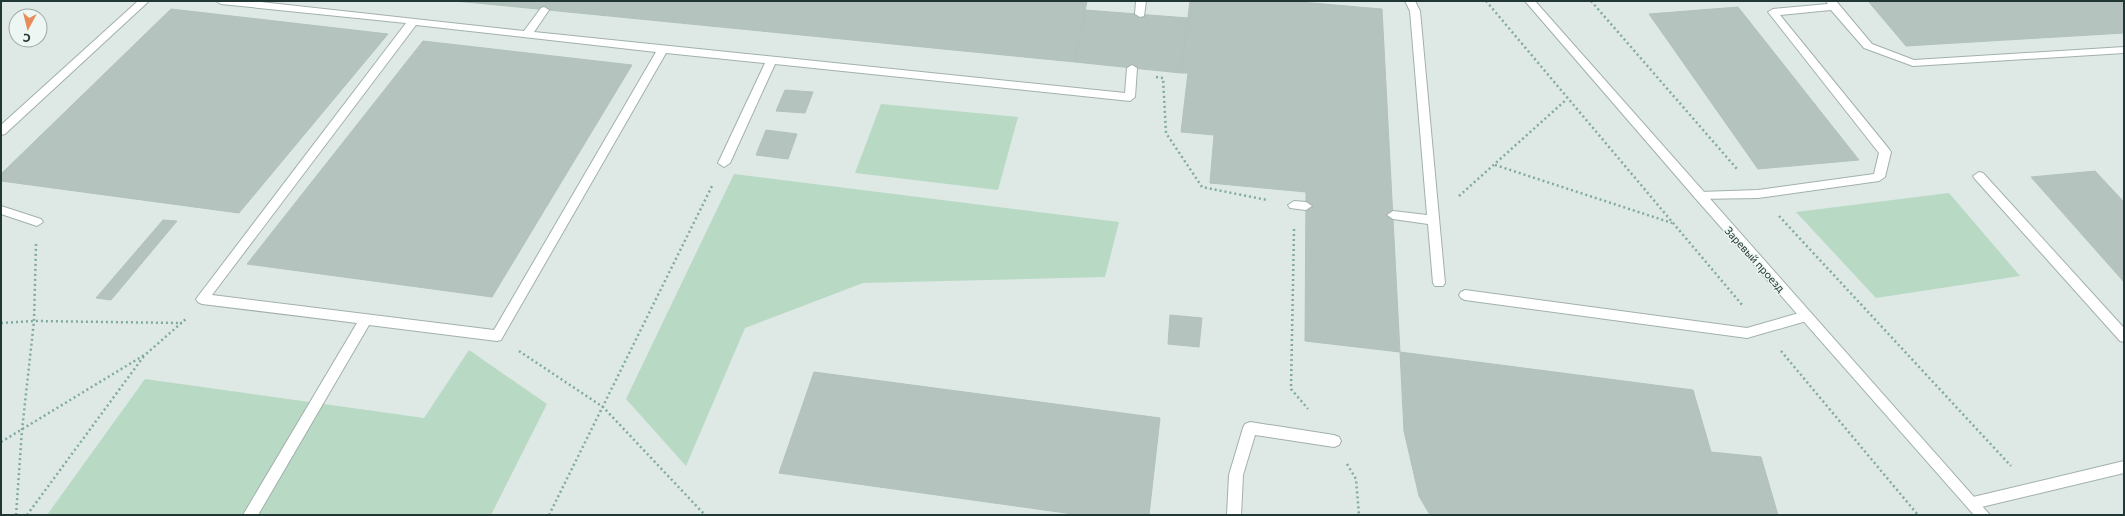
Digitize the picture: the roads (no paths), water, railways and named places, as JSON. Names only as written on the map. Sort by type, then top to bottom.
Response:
[{"type":"street","points":[[1,131],[144,1]]},
{"type":"street","points":[[221,1],[413,21],[526,35],[1130,97],[1132,68]]},
{"type":"street","points":[[1140,14],[1141,1]]},
{"type":"street","points":[[1410,1],[1415,11],[1438,283]]},
{"type":"street","name":"Заревый проезд","points":[[1530,1],[1700,196],[1983,515]]},
{"type":"street","points":[[1700,196],[1758,194],[1879,177],[1885,152],[1773,12],[1832,4],[1868,46],[1913,63],[2124,50]]},
{"type":"street","points":[[526,35],[544,10]]},
{"type":"street","points":[[413,21],[202,299],[497,336],[663,49]]},
{"type":"street","points":[[724,163],[772,60]]},
{"type":"street","points":[[1980,176],[2124,337]]},
{"type":"street","points":[[1294,205],[1306,206]]},
{"type":"street","points":[[1,210],[37,222]]},
{"type":"street","points":[[1393,215],[1433,220]]},
{"type":"street","points":[[1465,295],[1747,333],[1806,316]]},
{"type":"street","points":[[250,515],[366,319]]},
{"type":"street","points":[[1234,515],[1236,474],[1250,428],[1334,441]]},
{"type":"street","points":[[1973,504],[2124,468]]}]
